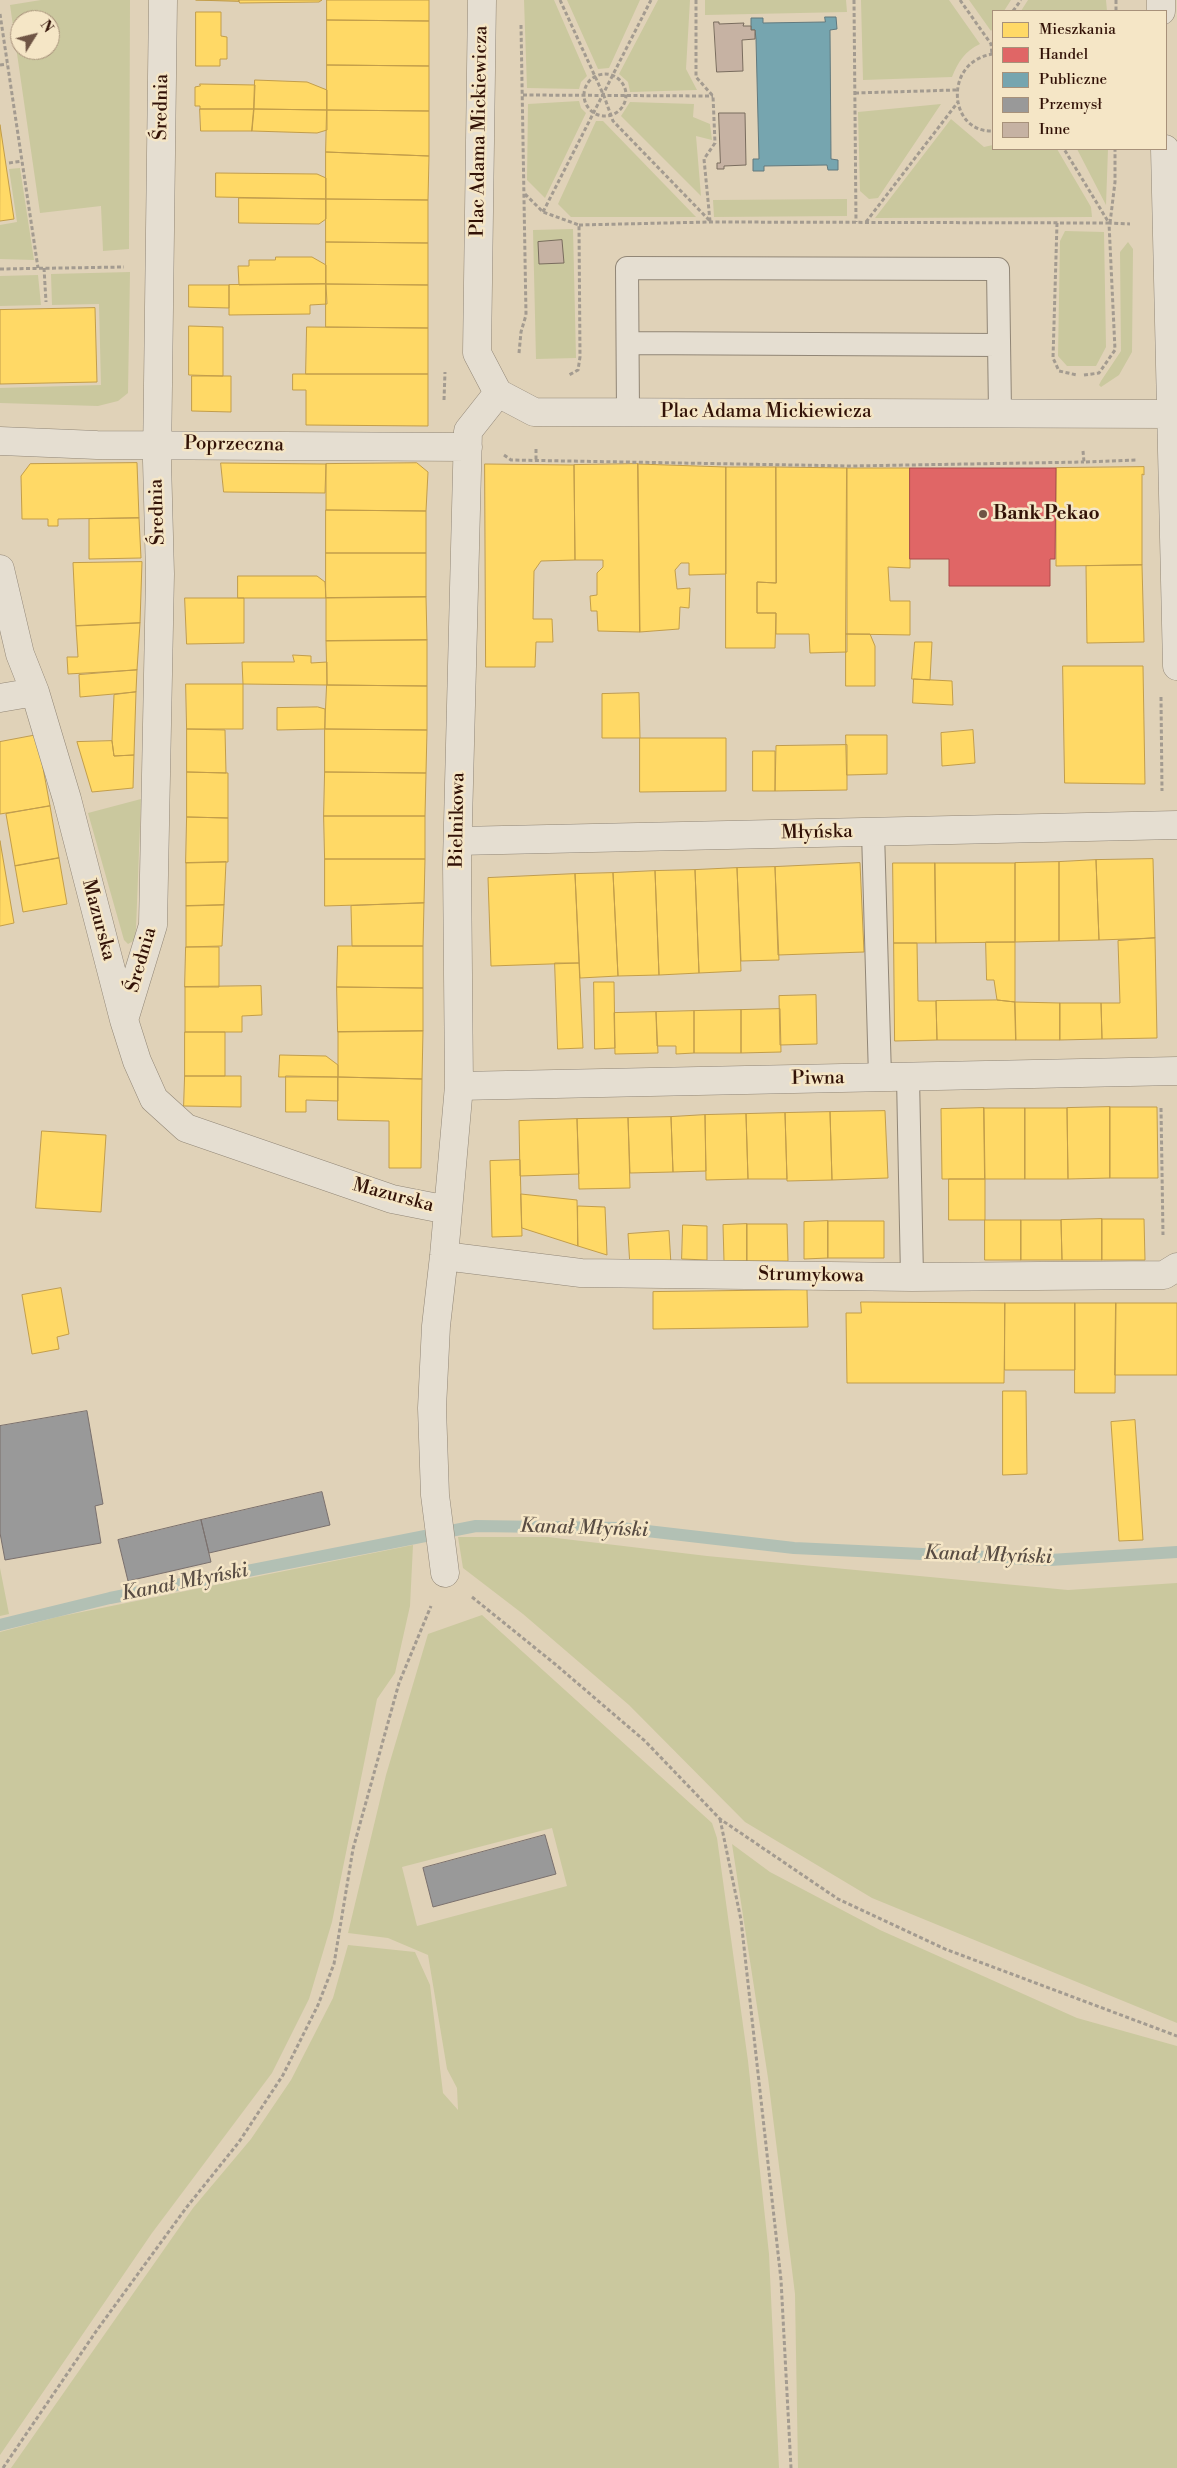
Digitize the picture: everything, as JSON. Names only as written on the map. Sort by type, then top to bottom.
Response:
[{"type":"street","name":"Średnia","points":[[124,1020],[153,926],[160,574],[157,461],[159,444],[163,0]]},
{"type":"street","name":"Plac Adama Mickiewicza","points":[[482,0],[477,353],[498,393],[534,412],[1171,414]]},
{"type":"street","points":[[1165,150],[1167,225],[1173,310],[1171,414],[1177,666]]},
{"type":"street","name":"Bielnikowa","points":[[445,1573],[435,1495],[432,1408],[436,1326],[459,1086],[458,841],[468,431],[498,393]]},
{"type":"street","name":"Poprzeczna","points":[[0,440],[97,445],[468,447]]},
{"type":"street","name":"Mazurska","points":[[0,569],[20,654],[35,692],[67,799],[124,1020],[137,1061],[154,1099],[186,1128],[392,1199],[448,1210]]},
{"type":"street","points":[[0,698],[35,692]]},
{"type":"street","name":"Młyńska","points":[[458,841],[1177,824]]},
{"type":"street","name":"Piwna","points":[[459,1086],[1177,1071]]},
{"type":"street","name":"Strumykowa","points":[[444,1256],[581,1273],[912,1277],[1170,1271]]},
{"type":"lane","points":[[628,412],[627,268],[998,269],[1000,412]]},
{"type":"lane","points":[[628,343],[999,345]]},
{"type":"lane","points":[[873,832],[880,1077]]},
{"type":"lane","points":[[908,1077],[912,1277]]},
{"type":"path","points":[[560,0],[604,96],[613,121],[710,222]]},
{"type":"path","points":[[544,212],[651,0]]},
{"type":"path","points":[[696,0],[696,77],[713,96],[715,143],[704,159],[710,222]]},
{"type":"path","points":[[854,0],[856,222]]},
{"type":"path","points":[[960,0],[992,43]]},
{"type":"path","points":[[0,14],[38,268]]},
{"type":"path","points":[[520,19],[526,315],[518,352],[523,359]]},
{"type":"path","points":[[992,54],[975,59],[962,72],[956,90],[959,108],[970,123],[987,131],[992,131]]},
{"type":"path","points":[[0,65],[8,64]]},
{"type":"path","points":[[601,73],[614,75],[625,88],[627,96],[619,111],[611,116],[595,114],[588,109],[583,96],[584,88],[595,76],[601,73]]},
{"type":"path","points":[[855,93],[956,90]]},
{"type":"path","points":[[523,95],[713,96]]},
{"type":"path","points":[[866,222],[958,102]]},
{"type":"path","points":[[1065,150],[1110,223]]},
{"type":"path","points":[[1057,223],[1053,358],[1059,371],[1080,376],[1099,373],[1115,350],[1110,223],[1115,182],[1115,150]]},
{"type":"path","points":[[9,163],[22,161]]},
{"type":"path","points":[[525,194],[544,212],[579,225],[710,222],[1110,223],[1167,225]]},
{"type":"path","points":[[564,378],[578,370],[580,357],[579,225]]},
{"type":"path","points":[[0,269],[127,267]]},
{"type":"path","points":[[44,268],[46,302]]},
{"type":"path","points":[[1080,413],[1084,462],[1172,458]]},
{"type":"path","points":[[1161,1102],[1170,1271]]},
{"type":"path","points":[[3,2468],[103,2322],[186,2208],[239,2142],[283,2075],[318,2005],[334,1964],[353,1849],[399,1683],[445,1573],[460,1588],[556,1664],[644,1741],[720,1819],[838,1899],[945,1949],[1177,2036]]},
{"type":"path","points":[[720,1819],[741,1920],[780,2270],[791,2468]]},
{"type":"shaded area","points":[[41,0],[130,0],[129,249],[103,251],[101,206],[40,213],[18,60],[60,60],[60,10],[11,10],[10,5]]},
{"type":"shaded area","points":[[524,0],[554,0],[587,76],[581,82],[579,89],[527,88]]},
{"type":"shaded area","points":[[567,0],[640,0],[609,68],[598,69]]},
{"type":"shaded area","points":[[658,0],[690,0],[686,69],[697,90],[630,92],[628,82],[619,74]]},
{"type":"shaded area","points":[[705,0],[846,0],[847,12],[705,15]]},
{"type":"shaded area","points":[[861,0],[949,0],[980,44],[970,50],[963,58],[952,77],[863,80]]},
{"type":"shaded area","points":[[969,0],[1011,0],[1005,10],[992,10],[991,31]]},
{"type":"shaded area","points":[[1028,0],[1106,0],[1107,10],[1022,10]]},
{"type":"shaded area","points":[[579,101],[581,108],[586,113],[545,198],[527,180],[528,104]]},
{"type":"shaded area","points":[[630,102],[694,104],[693,117],[710,124],[712,140],[696,136],[701,196],[621,116]]},
{"type":"shaded area","points":[[941,104],[878,198],[869,199],[860,191],[858,112]]},
{"type":"shaded area","points":[[951,119],[984,147],[992,145],[992,150],[1058,150],[1091,207],[1092,217],[875,218]]},
{"type":"shaded area","points":[[596,121],[603,121],[696,217],[571,217],[558,204]]},
{"type":"shaded area","points":[[1078,150],[1108,150],[1106,205]]},
{"type":"shaded area","points":[[20,168],[34,260],[0,259],[0,225],[17,222],[9,169]]},
{"type":"shaded area","points":[[847,199],[847,216],[714,217],[713,200]]},
{"type":"shaded area","points":[[573,229],[576,358],[536,359],[533,230]]},
{"type":"shaded area","points":[[1065,231],[1104,232],[1106,347],[1096,366],[1067,366],[1058,356],[1060,241]]},
{"type":"shaded area","points":[[1128,242],[1133,249],[1132,352],[1119,375],[1101,387],[1099,385],[1101,381],[1121,351],[1120,252]]},
{"type":"shaded area","points":[[130,272],[128,393],[118,401],[98,406],[0,403],[0,388],[101,385],[99,304],[52,305],[51,274]]},
{"type":"shaded area","points":[[38,275],[41,305],[0,306],[0,276]]},
{"type":"shaded area","points":[[141,799],[136,929],[135,940],[128,944],[124,940],[88,813]]},
{"type":"shaded area","points":[[458,1537],[548,1537],[707,1556],[1068,1590],[1177,1583],[1177,2023],[872,1898],[745,1822],[629,1705],[523,1614],[463,1568]]},
{"type":"shaded area","points":[[413,1545],[410,1606],[395,1673],[377,1699],[332,1922],[309,1999],[272,2073],[152,2233],[0,2455],[0,1632],[57,1617]]},
{"type":"shaded area","points":[[0,1568],[9,1614],[0,1616]]},
{"type":"shaded area","points":[[482,1615],[712,1823],[717,1838],[748,2061],[769,2254],[779,2468],[11,2468],[193,2208],[251,2139],[291,2080],[333,1998],[348,1945],[415,1952],[430,1985],[443,2093],[458,2110],[457,2088],[447,2069],[428,1955],[388,1938],[348,1933],[386,1775],[428,1634]],"holes":[[[552,1828],[567,1886],[417,1926],[402,1867]]]},
{"type":"shaded area","points":[[732,1844],[770,1872],[880,1930],[1077,2018],[1177,2046],[1177,2468],[798,2468],[795,2294],[768,2078]]},
{"type":"building: Mieszkania","points":[[196,0],[239,0],[239,1]]},
{"type":"building: Mieszkania","points":[[239,0],[322,0],[319,2],[240,3]]},
{"type":"building: Mieszkania","points":[[327,0],[429,0],[429,21],[327,20]]},
{"type":"building: Mieszkania","points":[[196,12],[221,12],[221,36],[227,37],[227,59],[220,59],[220,66],[196,66]]},
{"type":"building: Mieszkania","points":[[327,20],[429,21],[429,66],[327,65]]},
{"type":"building: Mieszkania","points":[[327,65],[429,66],[429,111],[327,110]]},
{"type":"building: Mieszkania","points":[[255,80],[307,82],[327,90],[327,110],[254,109]]},
{"type":"building: Mieszkania","points":[[200,84],[255,85],[254,109],[200,109],[200,106],[195,106],[195,87],[200,86]]},
{"type":"building: Mieszkania","points":[[200,109],[254,109],[252,131],[201,131]]},
{"type":"building: Mieszkania","points":[[254,109],[327,110],[327,130],[317,133],[252,131]]},
{"type":"building: Mieszkania","points":[[327,110],[429,111],[429,156],[326,152]]},
{"type":"building: Mieszkania","points":[[0,125],[14,219],[0,221]]},
{"type":"building: Mieszkania","points":[[326,152],[429,156],[428,200],[326,199]]},
{"type":"building: Mieszkania","points":[[216,173],[317,174],[326,178],[326,199],[216,197]]},
{"type":"building: Mieszkania","points":[[239,198],[326,199],[326,219],[319,224],[239,223]]},
{"type":"building: Mieszkania","points":[[326,199],[428,200],[428,243],[326,242]]},
{"type":"building: Mieszkania","points":[[326,242],[428,243],[428,285],[326,284]]},
{"type":"building: Mieszkania","points":[[276,257],[312,257],[326,265],[326,284],[239,285],[238,266],[249,266],[249,260],[275,260]]},
{"type":"building: Mieszkania","points":[[326,284],[428,285],[428,328],[326,327]]},
{"type":"building: Mieszkania","points":[[326,284],[327,304],[310,305],[310,314],[229,315],[229,285]]},
{"type":"building: Mieszkania","points":[[189,285],[229,285],[229,308],[189,307]]},
{"type":"building: Mieszkania","points":[[95,308],[97,382],[0,384],[0,310]]},
{"type":"building: Mieszkania","points":[[189,326],[223,327],[223,376],[189,375]]},
{"type":"building: Mieszkania","points":[[307,327],[428,328],[428,374],[306,374]]},
{"type":"building: Mieszkania","points":[[293,374],[428,374],[428,426],[306,425],[306,390],[293,390]]},
{"type":"building: Mieszkania","points":[[192,376],[231,376],[231,412],[192,411]]},
{"type":"building: Mieszkania","points":[[137,463],[139,518],[58,519],[58,526],[48,526],[48,519],[22,519],[21,476],[30,464]]},
{"type":"building: Mieszkania","points":[[221,463],[326,464],[325,493],[224,492]]},
{"type":"building: Mieszkania","points":[[417,463],[428,472],[426,511],[326,510],[326,464]]},
{"type":"building: Mieszkania","points":[[485,464],[574,465],[575,560],[541,561],[534,571],[533,619],[552,619],[553,642],[536,642],[535,667],[486,667]]},
{"type":"building: Mieszkania","points":[[638,464],[726,467],[726,574],[689,575],[689,563],[681,563],[675,570],[677,589],[690,588],[689,608],[680,607],[679,629],[640,632]]},
{"type":"building: Mieszkania","points":[[638,464],[640,632],[598,631],[597,611],[591,611],[590,596],[597,595],[597,573],[603,567],[603,560],[575,560],[574,465]]},
{"type":"building: Mieszkania","points":[[726,467],[776,467],[776,583],[757,582],[757,613],[776,613],[775,648],[726,648]]},
{"type":"building: Mieszkania","points":[[776,467],[847,468],[847,652],[810,653],[809,634],[776,634],[776,613],[757,613],[757,582],[776,583]]},
{"type":"building: Mieszkania","points":[[1144,467],[1144,475],[1142,474],[1142,565],[1056,566],[1056,468]]},
{"type":"building: Mieszkania","points":[[847,468],[910,468],[910,568],[888,567],[890,601],[910,601],[910,635],[846,634]]},
{"type":"building: Mieszkania","points":[[326,510],[426,511],[426,553],[326,553]]},
{"type":"building: Mieszkania","points":[[139,518],[141,558],[89,559],[89,519]]},
{"type":"building: Mieszkania","points":[[326,553],[426,553],[426,597],[326,598]]},
{"type":"building: Mieszkania","points":[[142,562],[140,623],[76,626],[73,563]]},
{"type":"building: Mieszkania","points":[[1142,565],[1144,642],[1087,643],[1086,566]]},
{"type":"building: Mieszkania","points":[[238,576],[317,576],[325,582],[326,598],[238,598]]},
{"type":"building: Mieszkania","points":[[426,597],[427,640],[326,641],[326,598]]},
{"type":"building: Mieszkania","points":[[185,598],[244,598],[244,643],[187,644]]},
{"type":"building: Mieszkania","points":[[140,623],[137,670],[68,674],[67,657],[78,657],[76,626]]},
{"type":"building: Mieszkania","points":[[846,634],[870,634],[875,646],[875,686],[846,686]]},
{"type":"building: Mieszkania","points":[[427,640],[427,686],[327,685],[326,641]]},
{"type":"building: Mieszkania","points":[[915,642],[932,642],[930,680],[912,679]]},
{"type":"building: Mieszkania","points":[[293,655],[311,656],[311,663],[327,662],[327,685],[243,684],[242,662],[294,662]]},
{"type":"building: Mieszkania","points":[[1063,666],[1143,666],[1145,784],[1065,783]]},
{"type":"building: Mieszkania","points":[[137,670],[136,692],[80,697],[79,675]]},
{"type":"building: Mieszkania","points":[[914,679],[952,681],[953,705],[913,703]]},
{"type":"building: Mieszkania","points":[[186,684],[243,684],[243,729],[187,729]]},
{"type":"building: Mieszkania","points":[[327,685],[427,686],[427,730],[325,729]]},
{"type":"building: Mieszkania","points":[[136,692],[134,755],[114,756],[112,741],[114,695]]},
{"type":"building: Mieszkania","points":[[639,693],[640,738],[602,738],[602,694]]},
{"type":"building: Mieszkania","points":[[318,707],[325,709],[325,729],[277,730],[277,708]]},
{"type":"building: Mieszkania","points":[[187,729],[225,730],[226,773],[187,772]]},
{"type":"building: Mieszkania","points":[[325,729],[427,730],[426,773],[325,772]]},
{"type":"building: Mieszkania","points":[[973,730],[975,763],[942,766],[941,733]]},
{"type":"building: Mieszkania","points":[[37,735],[50,806],[0,814],[0,742]]},
{"type":"building: Mieszkania","points":[[846,735],[887,735],[887,774],[847,775]]},
{"type":"building: Mieszkania","points":[[640,738],[726,738],[726,791],[640,792]]},
{"type":"building: Mieszkania","points":[[112,741],[114,756],[134,755],[133,788],[92,792],[77,742]]},
{"type":"building: Mieszkania","points":[[847,745],[847,790],[775,791],[776,746]]},
{"type":"building: Mieszkania","points":[[753,751],[775,751],[775,791],[753,791]]},
{"type":"building: Mieszkania","points":[[187,772],[228,773],[228,818],[187,817]]},
{"type":"building: Mieszkania","points":[[325,772],[426,773],[425,816],[324,816]]},
{"type":"building: Mieszkania","points":[[50,806],[59,858],[15,866],[6,814]]},
{"type":"building: Mieszkania","points":[[324,816],[425,816],[425,859],[325,859]]},
{"type":"building: Mieszkania","points":[[187,817],[228,818],[228,862],[186,863]]},
{"type":"building: Mieszkania","points":[[0,841],[14,923],[0,926]]},
{"type":"building: Mieszkania","points":[[59,858],[67,904],[23,912],[15,866]]},
{"type":"building: Mieszkania","points":[[325,859],[425,859],[424,903],[325,906]]},
{"type":"building: Mieszkania","points":[[1153,859],[1155,938],[1099,940],[1096,860]]},
{"type":"building: Mieszkania","points":[[1096,860],[1099,940],[1059,941],[1059,862]]},
{"type":"building: Mieszkania","points":[[226,862],[224,905],[186,906],[186,863]]},
{"type":"building: Mieszkania","points":[[1059,862],[1059,941],[1015,942],[1015,863]]},
{"type":"building: Mieszkania","points":[[860,863],[864,952],[778,955],[775,867]]},
{"type":"building: Mieszkania","points":[[893,863],[935,863],[936,943],[894,943]]},
{"type":"building: Mieszkania","points":[[935,863],[1015,863],[1015,942],[936,943]]},
{"type":"building: Mieszkania","points":[[775,867],[779,960],[741,961],[737,868]]},
{"type":"building: Mieszkania","points":[[737,868],[741,971],[699,973],[695,870]]},
{"type":"building: Mieszkania","points":[[695,870],[699,973],[659,975],[655,871]]},
{"type":"building: Mieszkania","points":[[655,871],[659,975],[618,976],[613,873]]},
{"type":"building: Mieszkania","points":[[613,873],[618,976],[580,978],[575,874]]},
{"type":"building: Mieszkania","points":[[575,874],[579,963],[491,966],[488,878]]},
{"type":"building: Mieszkania","points":[[424,903],[423,946],[352,946],[351,906]]},
{"type":"building: Mieszkania","points":[[224,905],[222,946],[186,947],[186,906]]},
{"type":"building: Mieszkania","points":[[1155,938],[1157,1038],[1102,1039],[1101,1003],[1120,1003],[1118,941]]},
{"type":"building: Mieszkania","points":[[986,942],[1015,942],[1015,1002],[997,1000],[994,980],[987,980]]},
{"type":"building: Mieszkania","points":[[894,943],[917,943],[918,1001],[936,1001],[937,1040],[895,1041]]},
{"type":"building: Mieszkania","points":[[338,946],[423,946],[423,988],[337,987]]},
{"type":"building: Mieszkania","points":[[186,947],[219,947],[219,987],[185,987]]},
{"type":"building: Mieszkania","points":[[555,963],[579,963],[583,1048],[558,1049]]},
{"type":"building: Mieszkania","points":[[594,982],[614,982],[615,1048],[595,1049]]},
{"type":"building: Mieszkania","points":[[261,986],[262,1015],[242,1016],[242,1032],[185,1032],[185,987]]},
{"type":"building: Mieszkania","points":[[337,987],[423,988],[423,1031],[338,1032]]},
{"type":"building: Mieszkania","points":[[816,995],[817,1044],[780,1045],[779,996]]},
{"type":"building: Mieszkania","points":[[997,1000],[1015,1002],[1016,1040],[937,1040],[936,1001]]},
{"type":"building: Mieszkania","points":[[1015,1002],[1060,1003],[1060,1040],[1016,1040]]},
{"type":"building: Mieszkania","points":[[1060,1003],[1101,1003],[1102,1039],[1060,1040]]},
{"type":"building: Mieszkania","points":[[780,1009],[781,1052],[741,1053],[741,1010]]},
{"type":"building: Mieszkania","points":[[741,1010],[741,1053],[694,1053],[694,1011]]},
{"type":"building: Mieszkania","points":[[694,1011],[694,1053],[676,1054],[676,1046],[657,1046],[656,1012]]},
{"type":"building: Mieszkania","points":[[656,1012],[658,1053],[615,1054],[614,1013]]},
{"type":"building: Mieszkania","points":[[423,1031],[422,1079],[338,1077],[338,1032]]},
{"type":"building: Mieszkania","points":[[185,1032],[225,1032],[225,1076],[185,1076]]},
{"type":"building: Mieszkania","points":[[280,1055],[326,1056],[338,1065],[338,1077],[279,1077]]},
{"type":"building: Mieszkania","points":[[185,1076],[241,1076],[241,1107],[184,1106]]},
{"type":"building: Mieszkania","points":[[286,1076],[338,1077],[338,1101],[306,1100],[306,1112],[286,1112]]},
{"type":"building: Mieszkania","points":[[338,1077],[422,1079],[421,1168],[389,1168],[389,1121],[338,1120]]},
{"type":"building: Mieszkania","points":[[1110,1107],[1157,1107],[1158,1178],[1110,1178]]},
{"type":"building: Mieszkania","points":[[1110,1107],[1110,1178],[1068,1179],[1067,1108]]},
{"type":"building: Mieszkania","points":[[984,1108],[1025,1108],[1025,1179],[985,1179]]},
{"type":"building: Mieszkania","points":[[984,1108],[985,1179],[942,1179],[941,1109]]},
{"type":"building: Mieszkania","points":[[1025,1108],[1067,1108],[1068,1179],[1025,1179]]},
{"type":"building: Mieszkania","points":[[885,1111],[888,1178],[832,1180],[830,1112]]},
{"type":"building: Mieszkania","points":[[830,1112],[832,1180],[787,1181],[785,1113]]},
{"type":"building: Mieszkania","points":[[785,1113],[787,1179],[748,1179],[746,1114]]},
{"type":"building: Mieszkania","points":[[746,1114],[748,1179],[706,1180],[705,1115]]},
{"type":"building: Mieszkania","points":[[705,1115],[706,1171],[673,1172],[671,1117]]},
{"type":"building: Mieszkania","points":[[671,1117],[673,1172],[630,1173],[628,1118]]},
{"type":"building: Mieszkania","points":[[628,1118],[630,1188],[579,1189],[577,1119]]},
{"type":"building: Mieszkania","points":[[577,1119],[579,1174],[520,1176],[519,1121]]},
{"type":"building: Mieszkania","points":[[42,1131],[106,1135],[101,1212],[36,1208]]},
{"type":"building: Mieszkania","points":[[520,1160],[522,1236],[492,1237],[490,1161]]},
{"type":"building: Mieszkania","points":[[949,1179],[985,1179],[985,1220],[949,1220]]},
{"type":"building: Mieszkania","points":[[521,1194],[577,1200],[578,1246],[522,1228]]},
{"type":"building: Mieszkania","points":[[578,1206],[605,1207],[607,1255],[578,1246]]},
{"type":"building: Mieszkania","points":[[1102,1219],[1144,1219],[1145,1260],[1102,1260]]},
{"type":"building: Mieszkania","points":[[1102,1219],[1102,1260],[1062,1260],[1061,1220]]},
{"type":"building: Mieszkania","points":[[985,1220],[1021,1220],[1021,1260],[985,1260]]},
{"type":"building: Mieszkania","points":[[1021,1220],[1061,1220],[1062,1260],[1021,1260]]},
{"type":"building: Mieszkania","points":[[828,1221],[828,1258],[804,1259],[804,1222]]},
{"type":"building: Mieszkania","points":[[828,1221],[884,1221],[884,1258],[828,1258]]},
{"type":"building: Mieszkania","points":[[747,1224],[747,1261],[724,1261],[723,1225]]},
{"type":"building: Mieszkania","points":[[747,1224],[787,1224],[788,1261],[747,1261]]},
{"type":"building: Mieszkania","points":[[683,1225],[707,1226],[707,1260],[682,1259]]},
{"type":"building: Mieszkania","points":[[669,1231],[671,1265],[630,1267],[628,1234]]},
{"type":"building: Mieszkania","points":[[61,1288],[69,1334],[57,1337],[59,1349],[32,1354],[22,1295]]},
{"type":"building: Mieszkania","points":[[807,1290],[808,1327],[653,1329],[653,1292]]},
{"type":"building: Mieszkania","points":[[861,1302],[1005,1303],[1004,1383],[847,1383],[846,1313],[861,1313]]},
{"type":"building: Mieszkania","points":[[1005,1303],[1075,1303],[1075,1370],[1005,1370]]},
{"type":"building: Mieszkania","points":[[1075,1303],[1116,1303],[1115,1393],[1075,1393]]},
{"type":"building: Mieszkania","points":[[1116,1303],[1177,1303],[1177,1375],[1115,1375]]},
{"type":"building: Mieszkania","points":[[1003,1391],[1026,1391],[1027,1474],[1003,1475]]},
{"type":"building: Mieszkania","points":[[1135,1420],[1143,1540],[1119,1541],[1111,1422]]},
{"type":"building: Handel","name":"Bank Pekao","points":[[910,468],[1056,468],[1055,559],[1050,559],[1050,586],[949,586],[949,559],[910,559]]},
{"type":"building: Publiczne","points":[[825,17],[836,17],[837,29],[830,30],[831,159],[838,160],[838,170],[828,170],[827,165],[764,166],[764,171],[753,171],[753,159],[759,159],[756,39],[755,30],[751,30],[751,18],[763,18],[763,23],[825,22]]},
{"type":"building: Przemysł","points":[[87,1411],[103,1504],[95,1506],[101,1543],[5,1560],[0,1533],[0,1426]]},
{"type":"building: Przemysł","points":[[322,1492],[330,1525],[209,1553],[201,1520]]},
{"type":"building: Przemysł","points":[[201,1520],[211,1562],[128,1581],[118,1540]]},
{"type":"building: Przemysł","points":[[545,1835],[556,1874],[433,1907],[423,1868]]},
{"type":"building: Inne","points":[[714,22],[719,22],[719,24],[744,23],[743,26],[751,26],[751,30],[755,30],[755,39],[742,40],[743,71],[717,72]]},
{"type":"building: Inne","points":[[719,113],[745,113],[746,165],[724,166],[724,169],[717,169],[717,163],[720,163]]},
{"type":"building: Inne","points":[[562,240],[564,263],[539,264],[538,242]]},
{"type":"waterway","name":"Kanał Młyński","points":[[0,1625],[110,1598],[476,1526],[621,1528],[794,1548],[1050,1560],[1177,1552]]},
{"type":"place","name":"Bank Pekao","points":[[983,514]]}]
